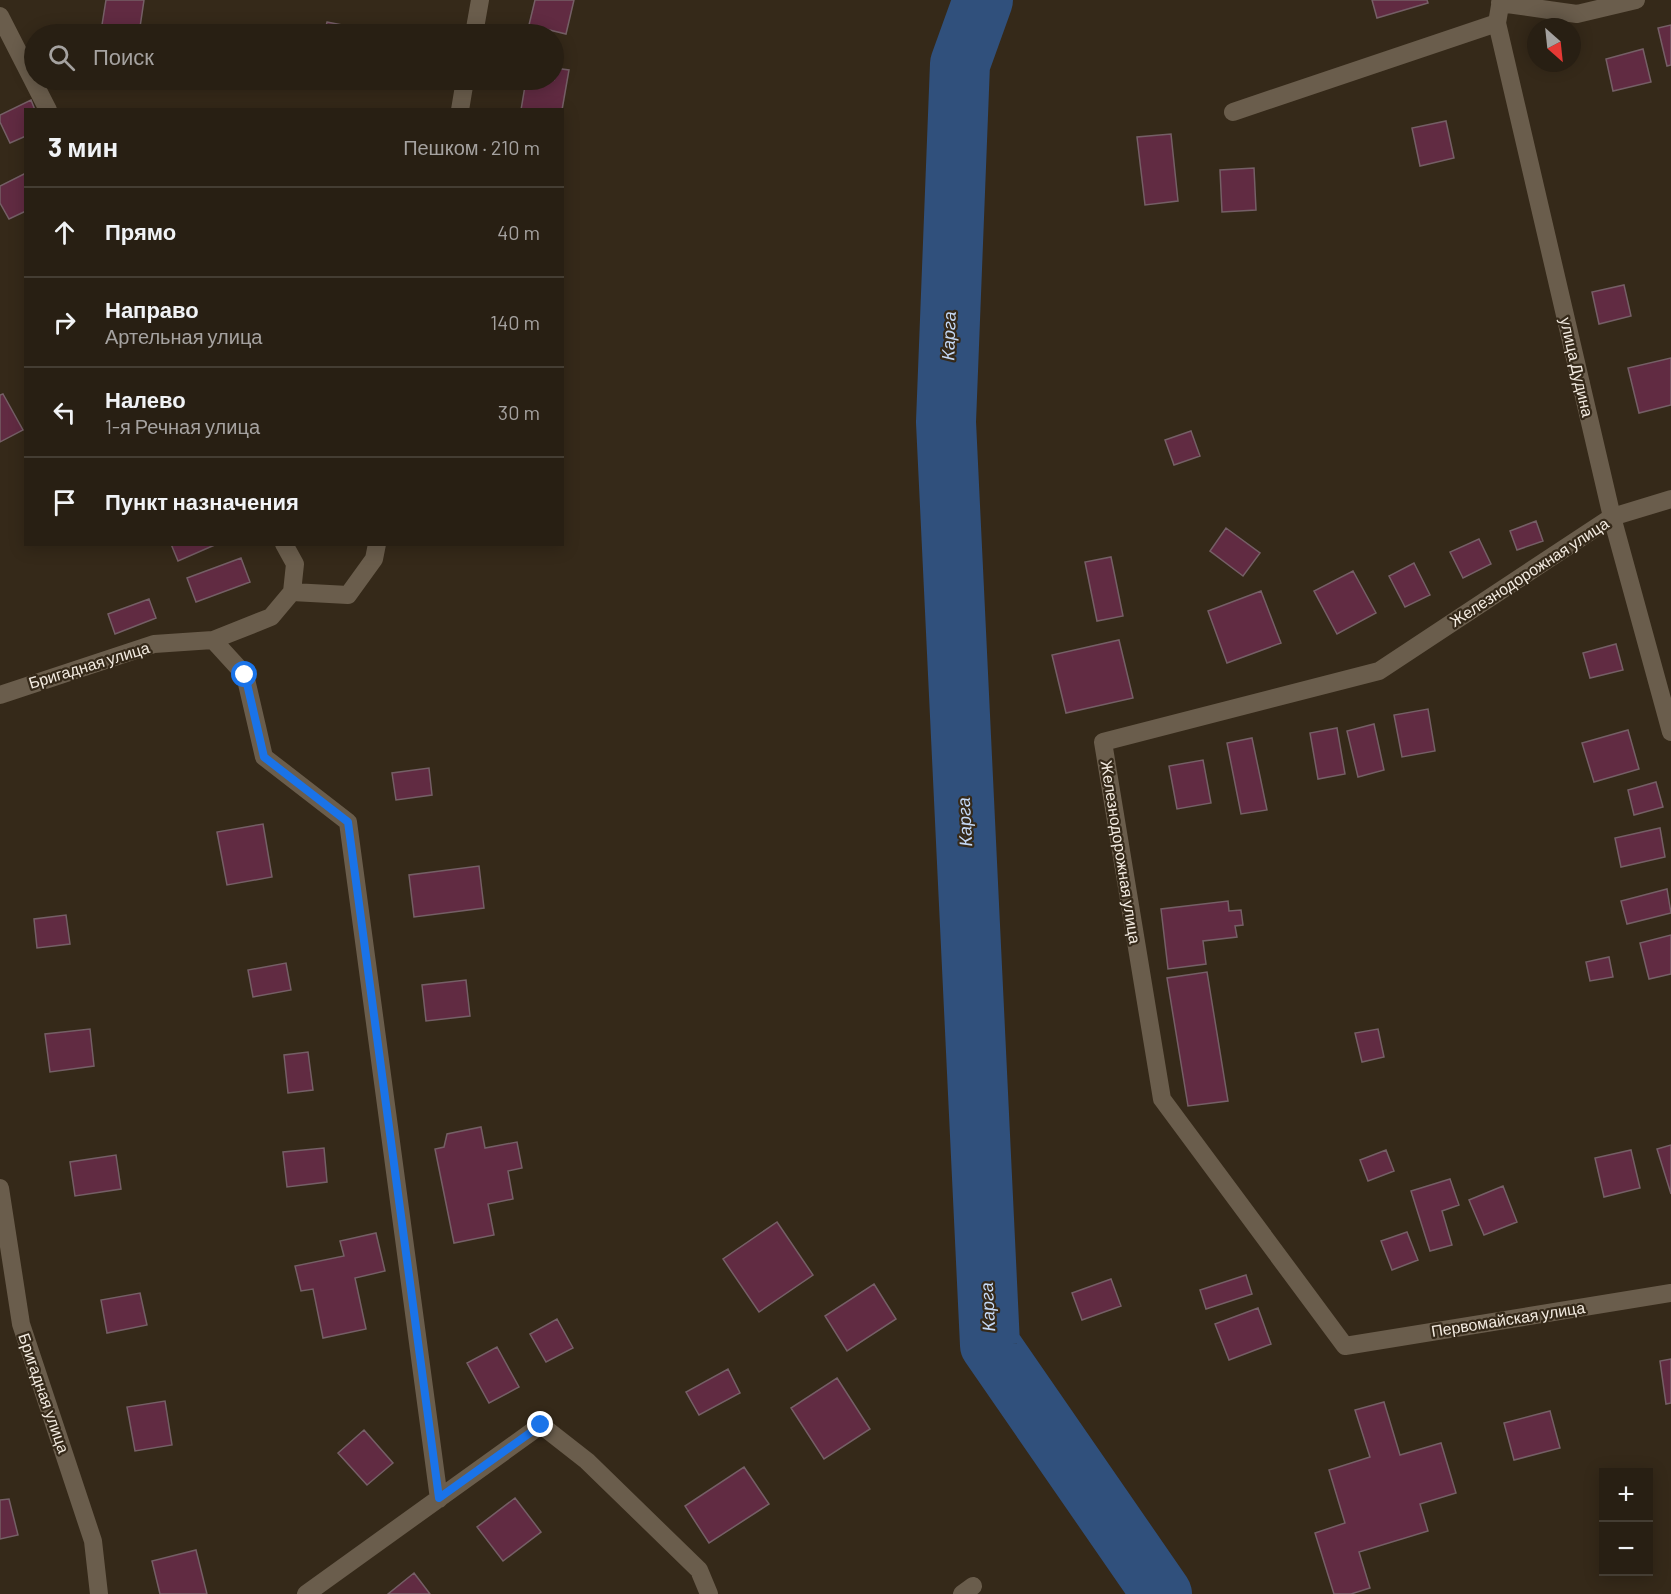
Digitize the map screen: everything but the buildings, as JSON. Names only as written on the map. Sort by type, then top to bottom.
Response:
[{"type":"street","points":[[476,24],[480,0]]},
{"type":"street","points":[[1500,1],[1577,14],[1636,0]]},
{"type":"street","name":"улица Дудина","points":[[1500,1],[1497,23],[1612,518],[1671,732]]},
{"type":"street","points":[[0,16],[24,63]]},
{"type":"street","points":[[1233,112],[1497,23]]},
{"type":"street","points":[[38,90],[47,108]]},
{"type":"street","points":[[460,108],[463,90]]},
{"type":"street","name":"Железнодорожная улица","points":[[1345,1346],[1162,1099],[1103,742],[1379,671],[1612,518],[1671,499]]},
{"type":"street","points":[[285,546],[295,564],[292,592],[348,595],[374,559],[377,546]]},
{"type":"street","name":"Бригадная улица","points":[[0,695],[154,644],[213,640],[271,617],[292,592]]},
{"type":"street","points":[[213,640],[245,675],[264,757],[348,822],[439,1498]]},
{"type":"street","name":"Бригадная улица","points":[[0,1188],[21,1324],[93,1541],[99,1594]]},
{"type":"street","name":"Первомайская улица","points":[[1345,1346],[1671,1293]]},
{"type":"street","points":[[306,1594],[541,1425],[587,1461],[699,1570],[709,1594]]},
{"type":"waterway","name":"Карга","points":[[983,0],[960,64],[946,422],[990,1345],[1162,1594]]},
{"type":"route","points":[[245,675],[264,757],[348,822],[439,1498],[541,1425]]}]
